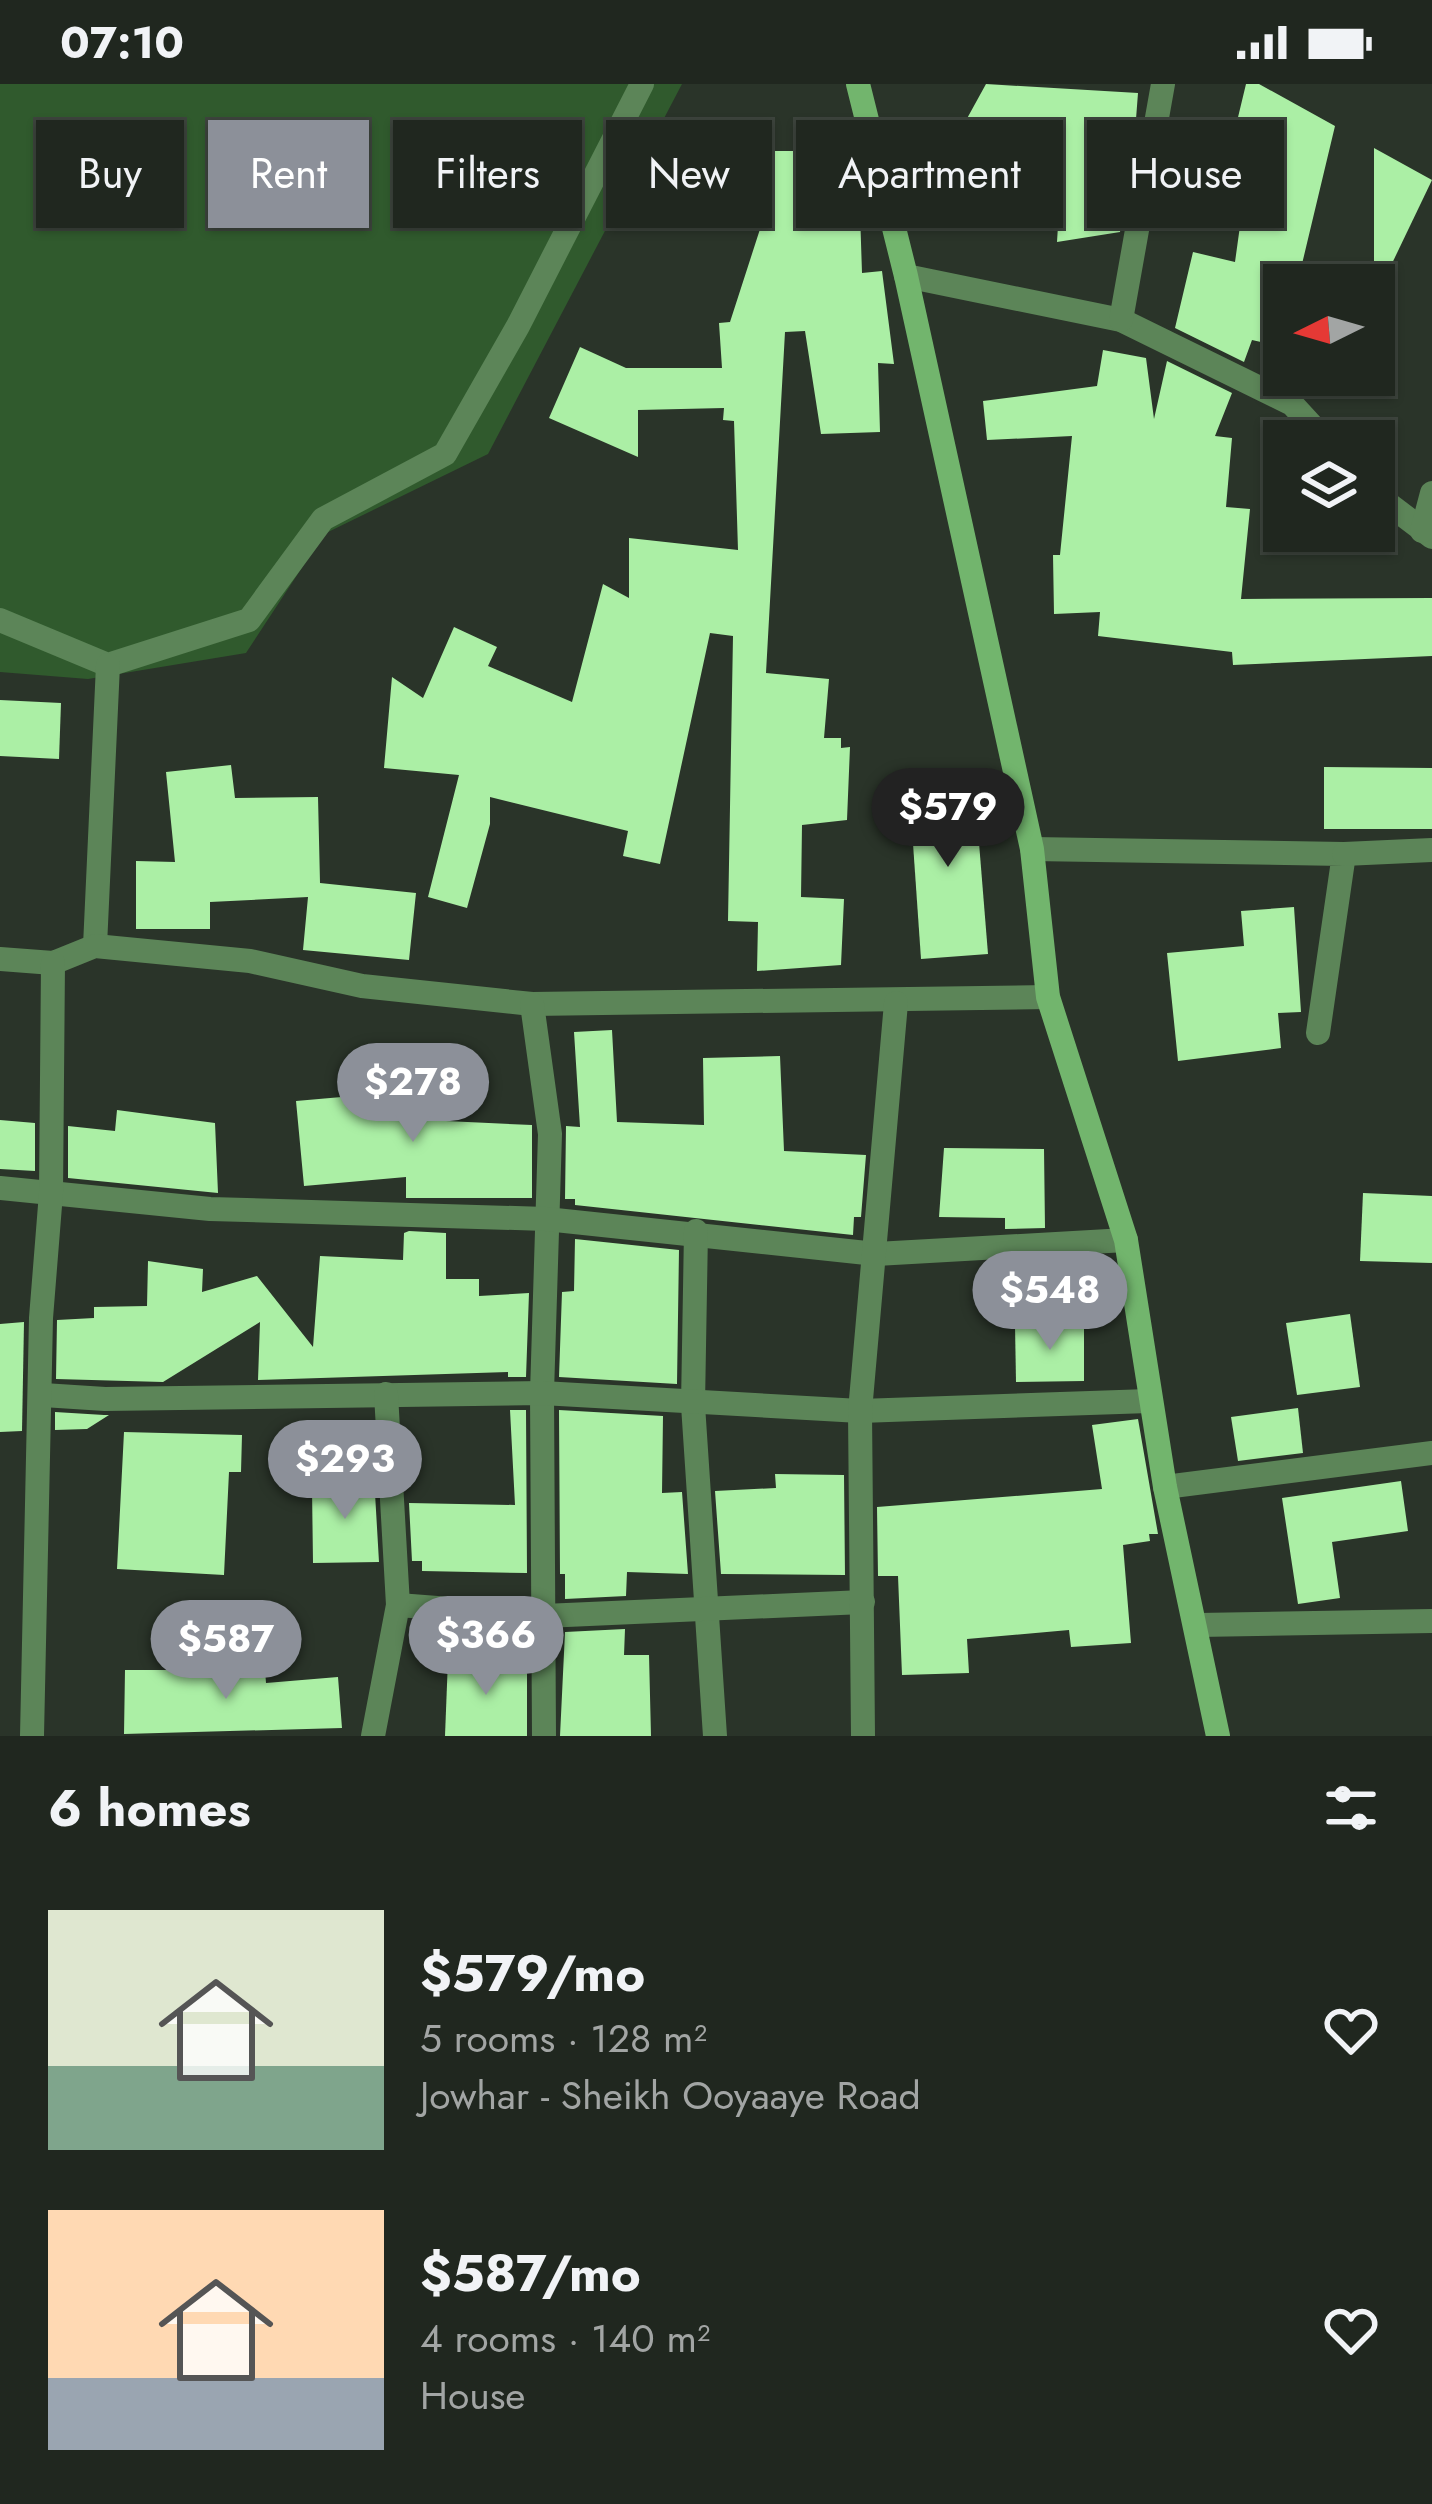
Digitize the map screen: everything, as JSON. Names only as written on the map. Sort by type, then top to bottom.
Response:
[{"type":"street","points":[[0,620],[108,664],[249,620],[323,519],[445,454],[518,326],[642,84]]},
{"type":"street","points":[[858,84],[906,276],[1032,849],[1048,997],[1126,1240],[1149,1401],[1218,1736]]},
{"type":"street","points":[[1121,320],[1163,84]]},
{"type":"street","points":[[906,276],[1121,320],[1292,404],[1307,420]]},
{"type":"street","points":[[1427,534],[1432,493]]},
{"type":"street","points":[[1395,509],[1427,534]]},
{"type":"street","points":[[95,946],[108,664]]},
{"type":"street","points":[[1032,849],[1344,854],[1432,850]]},
{"type":"street","points":[[1318,1033],[1344,854]]},
{"type":"street","points":[[0,959],[53,963],[95,946],[250,961],[362,986],[532,1004],[896,1003],[1048,997]]},
{"type":"street","points":[[32,1736],[43,1395],[41,1318],[51,1193],[53,963]]},
{"type":"street","points":[[863,1736],[860,1411],[896,1003]]},
{"type":"street","points":[[532,1004],[550,1133],[542,1393],[544,1736]]},
{"type":"street","points":[[0,1188],[210,1209],[546,1219],[696,1231],[875,1255],[1126,1240]]},
{"type":"street","points":[[696,1231],[693,1405],[715,1736]]},
{"type":"street","points":[[43,1395],[105,1399],[542,1393],[860,1411],[1149,1401]]},
{"type":"street","points":[[373,1736],[398,1605],[386,1394]]},
{"type":"street","points":[[1165,1487],[1432,1453]]},
{"type":"street","points":[[398,1605],[544,1616],[863,1602]]},
{"type":"street","points":[[1198,1625],[1432,1621]]},
{"type":"green space","points":[[0,84],[682,84],[663,120],[606,120],[606,228],[488,454],[324,534],[246,653],[88,679],[0,672]]},
{"type":"building","points":[[986,84],[1138,93],[1136,120],[1087,120],[1087,228],[1121,228],[1120,232],[1057,242],[1058,228],[1063,228],[1063,120],[966,120]]},
{"type":"building","points":[[1246,84],[1259,84],[1335,126],[1302,264],[1263,264],[1263,342],[1252,340],[1244,362],[1175,328],[1193,252],[1235,262],[1240,228],[1284,228],[1284,120],[1237,120]]},
{"type":"building","points":[[1374,148],[1432,180],[1392,264],[1374,264]]},
{"type":"building","points":[[772,151],[796,151],[796,228],[861,228],[862,273],[882,271],[894,364],[878,363],[880,432],[821,434],[805,331],[785,332],[766,673],[829,679],[824,738],[841,738],[841,748],[850,747],[847,820],[802,825],[801,897],[844,899],[841,965],[757,971],[758,922],[728,921],[733,636],[710,633],[660,864],[623,856],[628,831],[490,797],[490,824],[467,908],[428,897],[459,775],[384,768],[392,677],[423,698],[454,627],[497,647],[488,666],[572,702],[603,584],[629,598],[629,538],[738,550],[734,421],[723,420],[724,408],[638,410],[638,457],[549,418],[580,347],[626,368],[722,368],[719,323],[730,322],[760,228],[772,228]]},
{"type":"building","points":[[1103,350],[1146,358],[1154,419],[1167,361],[1232,393],[1215,436],[1232,438],[1226,507],[1250,509],[1241,599],[1432,598],[1432,656],[1233,665],[1232,652],[1098,636],[1100,612],[1054,614],[1053,555],[1060,555],[1072,436],[987,440],[983,401],[1097,386]]},
{"type":"building","points":[[0,700],[61,703],[59,759],[0,756]]},
{"type":"building","points":[[231,765],[235,798],[318,797],[320,883],[416,893],[409,960],[303,950],[308,897],[210,902],[210,929],[136,929],[136,861],[175,862],[166,772]]},
{"type":"building","points":[[1324,767],[1432,768],[1432,829],[1324,829]]},
{"type":"building","points":[[974,781],[988,954],[921,959],[909,786]]},
{"type":"building","points":[[1294,907],[1301,1012],[1278,1013],[1281,1048],[1178,1061],[1167,953],[1244,946],[1241,911]]},
{"type":"building","points":[[612,1030],[617,1122],[704,1125],[703,1058],[780,1056],[784,1151],[866,1155],[861,1217],[854,1217],[853,1235],[575,1205],[575,1199],[565,1199],[566,1126],[580,1127],[574,1032]]},
{"type":"building","points":[[411,1076],[448,1078],[446,1121],[532,1125],[532,1198],[406,1198],[406,1177],[304,1186],[296,1101],[410,1091]]},
{"type":"building","points":[[117,1110],[215,1123],[218,1193],[68,1178],[68,1126],[115,1131]]},
{"type":"building","points":[[0,1120],[35,1123],[35,1171],[0,1169]]},
{"type":"building","points":[[944,1148],[1044,1149],[1045,1228],[1005,1229],[1005,1218],[939,1217]]},
{"type":"building","points":[[1363,1193],[1432,1196],[1432,1263],[1360,1261]]},
{"type":"building","points":[[404,1233],[446,1233],[446,1279],[479,1279],[479,1296],[529,1293],[526,1377],[508,1377],[508,1372],[258,1380],[260,1322],[163,1382],[56,1379],[57,1320],[94,1318],[94,1307],[147,1306],[148,1261],[203,1269],[202,1292],[257,1276],[313,1347],[320,1256],[403,1260]]},
{"type":"building","points":[[575,1239],[679,1250],[677,1384],[559,1377],[562,1292],[574,1291]]},
{"type":"building","points":[[1350,1314],[1360,1387],[1297,1395],[1286,1323]]},
{"type":"building","points":[[24,1322],[22,1431],[0,1432],[0,1324]]},
{"type":"building","points":[[1015,1325],[1084,1325],[1084,1381],[1016,1382]]},
{"type":"building","points":[[1298,1408],[1303,1453],[1238,1461],[1231,1417]]},
{"type":"building","points":[[510,1410],[526,1410],[527,1573],[422,1571],[422,1561],[412,1561],[409,1503],[515,1505]]},
{"type":"building","points":[[559,1410],[663,1416],[662,1493],[682,1492],[688,1574],[627,1572],[626,1596],[565,1599],[565,1574],[560,1574]]},
{"type":"building","points":[[55,1412],[109,1415],[87,1429],[55,1430]]},
{"type":"building","points":[[1138,1419],[1158,1534],[1149,1534],[1150,1541],[1123,1545],[1131,1643],[1071,1647],[1069,1630],[967,1639],[969,1673],[902,1675],[898,1576],[878,1576],[877,1507],[1102,1489],[1092,1425]]},
{"type":"building","points":[[124,1432],[242,1435],[241,1472],[229,1472],[224,1575],[117,1569]]},
{"type":"building","points":[[775,1474],[844,1475],[845,1575],[721,1574],[715,1491],[776,1488]]},
{"type":"building","points":[[339,1476],[374,1476],[379,1562],[313,1563],[312,1487],[339,1486]]},
{"type":"building","points":[[1401,1481],[1408,1531],[1332,1542],[1340,1598],[1298,1604],[1282,1498]]},
{"type":"building","points":[[625,1629],[624,1655],[649,1655],[651,1736],[560,1736],[565,1632]]},
{"type":"building","points":[[448,1659],[527,1662],[527,1736],[445,1736]]},
{"type":"building","points":[[125,1670],[265,1670],[266,1683],[338,1677],[342,1728],[124,1734]]}]
